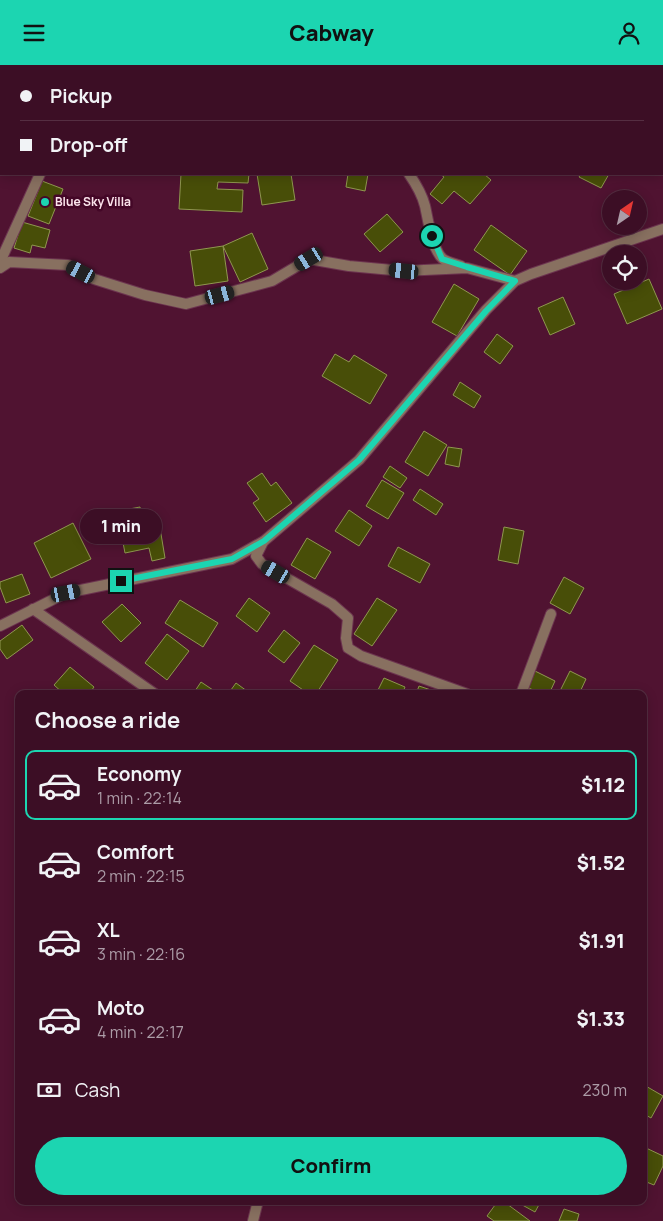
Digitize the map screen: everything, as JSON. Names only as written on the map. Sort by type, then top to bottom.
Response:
[{"type":"street","points":[[0,262],[40,175]]},
{"type":"street","points":[[410,175],[424,205],[432,236],[442,259],[515,281]]},
{"type":"street","points":[[0,626],[66,593],[232,559],[264,541],[359,460],[486,311],[515,281],[531,273],[663,229]]},
{"type":"street","points":[[0,268],[9,262],[68,265],[94,279],[146,295],[186,304],[272,281],[309,259],[349,266],[404,271],[467,267]]},
{"type":"street","points":[[264,541],[256,556],[262,564],[332,604],[348,618],[346,638],[348,649],[361,656],[456,690]]},
{"type":"street","points":[[32,609],[149,690]]},
{"type":"street","points":[[522,690],[551,614]]},
{"type":"street","points":[[253,1221],[257,1205]]},
{"type":"building","points":[[181,175],[249,175],[248,183],[218,182],[217,189],[243,190],[242,212],[179,209]]},
{"type":"building","points":[[257,175],[291,175],[295,200],[262,205]]},
{"type":"building","points":[[348,175],[368,175],[365,191],[346,187]]},
{"type":"building","points":[[441,175],[485,175],[491,180],[470,204],[454,191],[442,204],[430,194],[444,177]]},
{"type":"building","points":[[580,175],[608,175],[601,188],[579,177]]},
{"type":"building","name":"Blue Sky Villa","points":[[42,181],[63,189],[49,224],[28,216]]},
{"type":"building","points":[[387,214],[403,232],[380,252],[364,234]]},
{"type":"building","points":[[22,222],[50,230],[45,248],[32,245],[30,253],[14,248]]},
{"type":"building","points":[[491,225],[527,251],[510,275],[474,250]]},
{"type":"building","points":[[252,233],[268,269],[240,282],[223,246]]},
{"type":"building","points":[[223,246],[228,281],[195,286],[190,251]]},
{"type":"building","points":[[649,279],[662,309],[627,324],[614,294],[623,290],[647,290],[647,280]]},
{"type":"building","points":[[454,284],[479,299],[457,336],[432,322]]},
{"type":"building","points":[[563,297],[575,324],[550,335],[538,308]]},
{"type":"building","points":[[497,334],[513,346],[500,364],[484,352]]},
{"type":"building","points":[[335,354],[349,362],[354,355],[387,375],[370,404],[322,376]]},
{"type":"building","points":[[460,382],[481,396],[474,408],[453,395]]},
{"type":"building","points":[[424,431],[447,445],[428,476],[405,462]]},
{"type":"building","points":[[448,447],[462,449],[459,467],[445,464]]},
{"type":"building","points":[[390,466],[407,478],[400,488],[383,477]]},
{"type":"building","points":[[262,473],[271,486],[276,482],[292,503],[266,522],[253,503],[259,499],[247,483]]},
{"type":"building","points":[[382,480],[404,493],[388,519],[366,506]]},
{"type":"building","points":[[420,489],[443,504],[436,515],[413,500]]},
{"type":"building","points":[[140,507],[142,519],[158,516],[165,558],[152,561],[149,548],[125,553],[121,532],[112,534],[108,513]]},
{"type":"building","points":[[349,510],[372,526],[359,546],[335,531]]},
{"type":"building","points":[[73,523],[91,559],[51,578],[34,543]]},
{"type":"building","points":[[504,527],[524,531],[518,564],[498,560]]},
{"type":"building","points":[[307,538],[331,552],[315,579],[291,565]]},
{"type":"building","points":[[398,547],[430,564],[420,583],[388,566]]},
{"type":"building","points":[[22,574],[30,594],[6,603],[0,582]]},
{"type":"building","points":[[564,577],[584,588],[570,614],[550,603]]},
{"type":"building","points":[[249,598],[270,613],[257,632],[236,616]]},
{"type":"building","points":[[377,598],[397,610],[372,646],[354,634]]},
{"type":"building","points":[[180,600],[218,623],[203,647],[165,623]]},
{"type":"building","points":[[122,604],[141,623],[121,642],[102,622]]},
{"type":"building","points":[[22,625],[33,640],[7,659],[0,649],[0,641]]},
{"type":"building","points":[[284,630],[300,643],[284,663],[268,651]]},
{"type":"building","points":[[167,634],[189,651],[167,680],[145,663]]},
{"type":"building","points":[[314,645],[338,660],[319,690],[303,690],[290,681]]},
{"type":"building","points":[[70,667],[94,687],[92,690],[60,690],[54,685]]},
{"type":"building","points":[[535,671],[555,681],[551,690],[533,690],[527,687]]},
{"type":"building","points":[[570,671],[586,679],[581,690],[560,690]]},
{"type":"building","points":[[384,678],[405,687],[404,690],[378,690]]},
{"type":"building","points":[[201,682],[213,690],[196,690]]},
{"type":"building","points":[[236,683],[246,690],[231,690]]},
{"type":"building","points":[[419,686],[431,690],[418,690]]},
{"type":"building","points":[[647,1087],[663,1096],[651,1118],[647,1116]]},
{"type":"building","points":[[647,1148],[663,1156],[663,1166],[654,1185],[647,1182]]},
{"type":"building","points":[[495,1205],[508,1205],[530,1221],[494,1221],[487,1216]]},
{"type":"building","points":[[522,1205],[539,1205],[535,1212]]},
{"type":"building","points":[[564,1209],[579,1214],[577,1221],[559,1221]]},
{"type":"place","name":"Blue Sky Villa","points":[[45,202]]},
{"type":"route","points":[[121,581],[232,559],[264,541],[359,460],[486,311],[515,281],[442,259],[432,236]]}]
